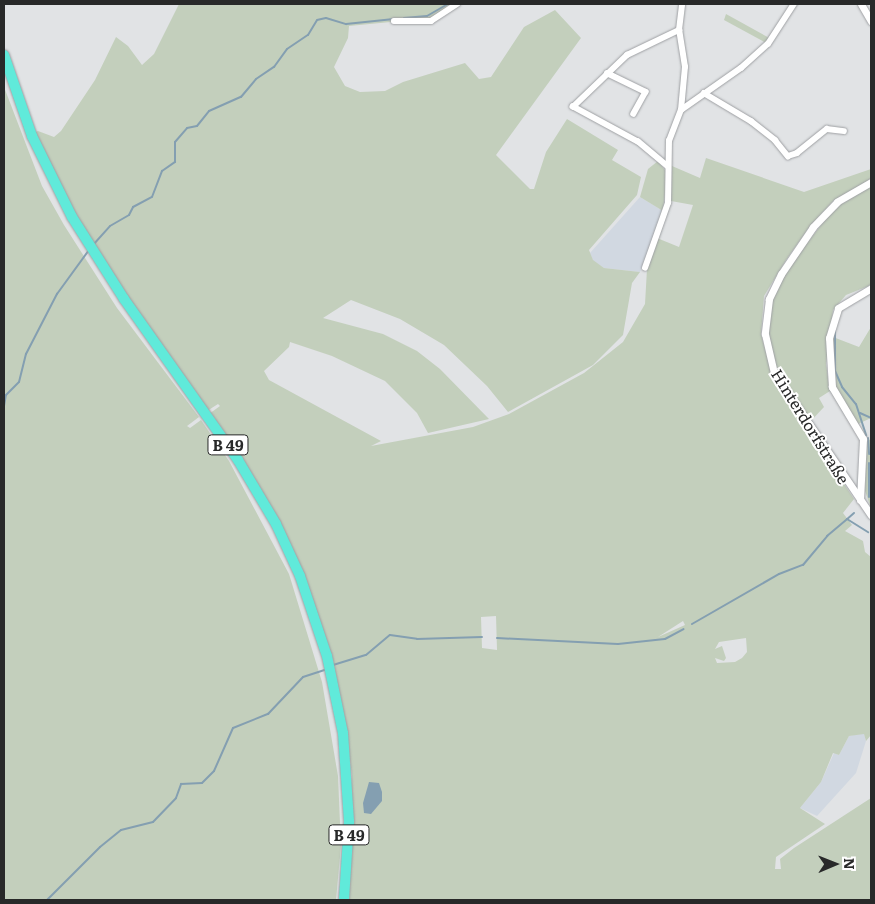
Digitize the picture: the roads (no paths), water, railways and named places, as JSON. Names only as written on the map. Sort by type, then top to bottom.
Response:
[{"type":"highway","name":"B 49","points":[[4,55],[52,187]]},
{"type":"highway","name":"B 49","points":[[4,76],[26,138],[82,247],[233,464],[297,577],[324,673],[344,771],[349,847],[344,900]]},
{"type":"highway","name":"B 49","points":[[338,900],[342,847],[344,771]]},
{"type":"street","points":[[394,21],[431,21],[457,4]]},
{"type":"street","points":[[645,268],[668,203],[671,180],[668,167],[670,139],[682,110],[685,67],[679,30],[682,4]]},
{"type":"street","points":[[682,110],[742,68],[768,44],[794,4]]},
{"type":"street","points":[[861,4],[871,21]]},
{"type":"street","points":[[668,167],[638,142],[573,107],[627,55],[679,30]]},
{"type":"street","points":[[607,73],[646,92],[634,114]]},
{"type":"street","points":[[704,93],[751,121],[775,140],[788,156],[797,153],[827,128],[844,131]]},
{"type":"street","name":"Hinterdorfstraße","points":[[871,182],[837,202],[813,227],[769,298],[765,334],[774,372],[871,515]]},
{"type":"street","points":[[860,500],[863,439],[832,386],[828,367],[830,338],[838,308],[871,288]]},
{"type":"water","points":[[369,782],[379,783],[382,792],[382,801],[371,814],[364,813],[363,803]]},
{"type":"waterway","points":[[404,18],[427,16],[448,4]]},
{"type":"waterway","points":[[93,245],[110,226],[129,215],[133,207],[152,197],[162,171],[175,162],[175,142],[187,128],[197,126],[209,111],[241,97],[256,79],[274,67],[287,49],[308,35],[317,20],[326,18],[346,24],[394,19]]},
{"type":"waterway","points":[[4,406],[6,395],[19,382],[26,354],[57,294],[89,250]]},
{"type":"waterway","points":[[835,328],[835,371],[842,387],[856,404],[866,435]]},
{"type":"waterway","points":[[860,413],[871,418]]},
{"type":"waterway","points":[[868,438],[869,454]]},
{"type":"waterway","points":[[869,463],[869,497]]},
{"type":"waterway","points":[[854,513],[847,519],[868,532]]},
{"type":"waterway","points":[[692,624],[779,574],[803,565],[827,536],[847,519]]},
{"type":"waterway","points":[[497,638],[618,644],[665,639],[684,629]]},
{"type":"waterway","points":[[333,665],[366,655],[390,635],[417,639],[482,637]]},
{"type":"waterway","points":[[47,900],[100,847],[121,830],[153,822],[176,798],[181,784],[202,783],[214,771],[233,728],[268,714],[303,677],[327,669]]}]
